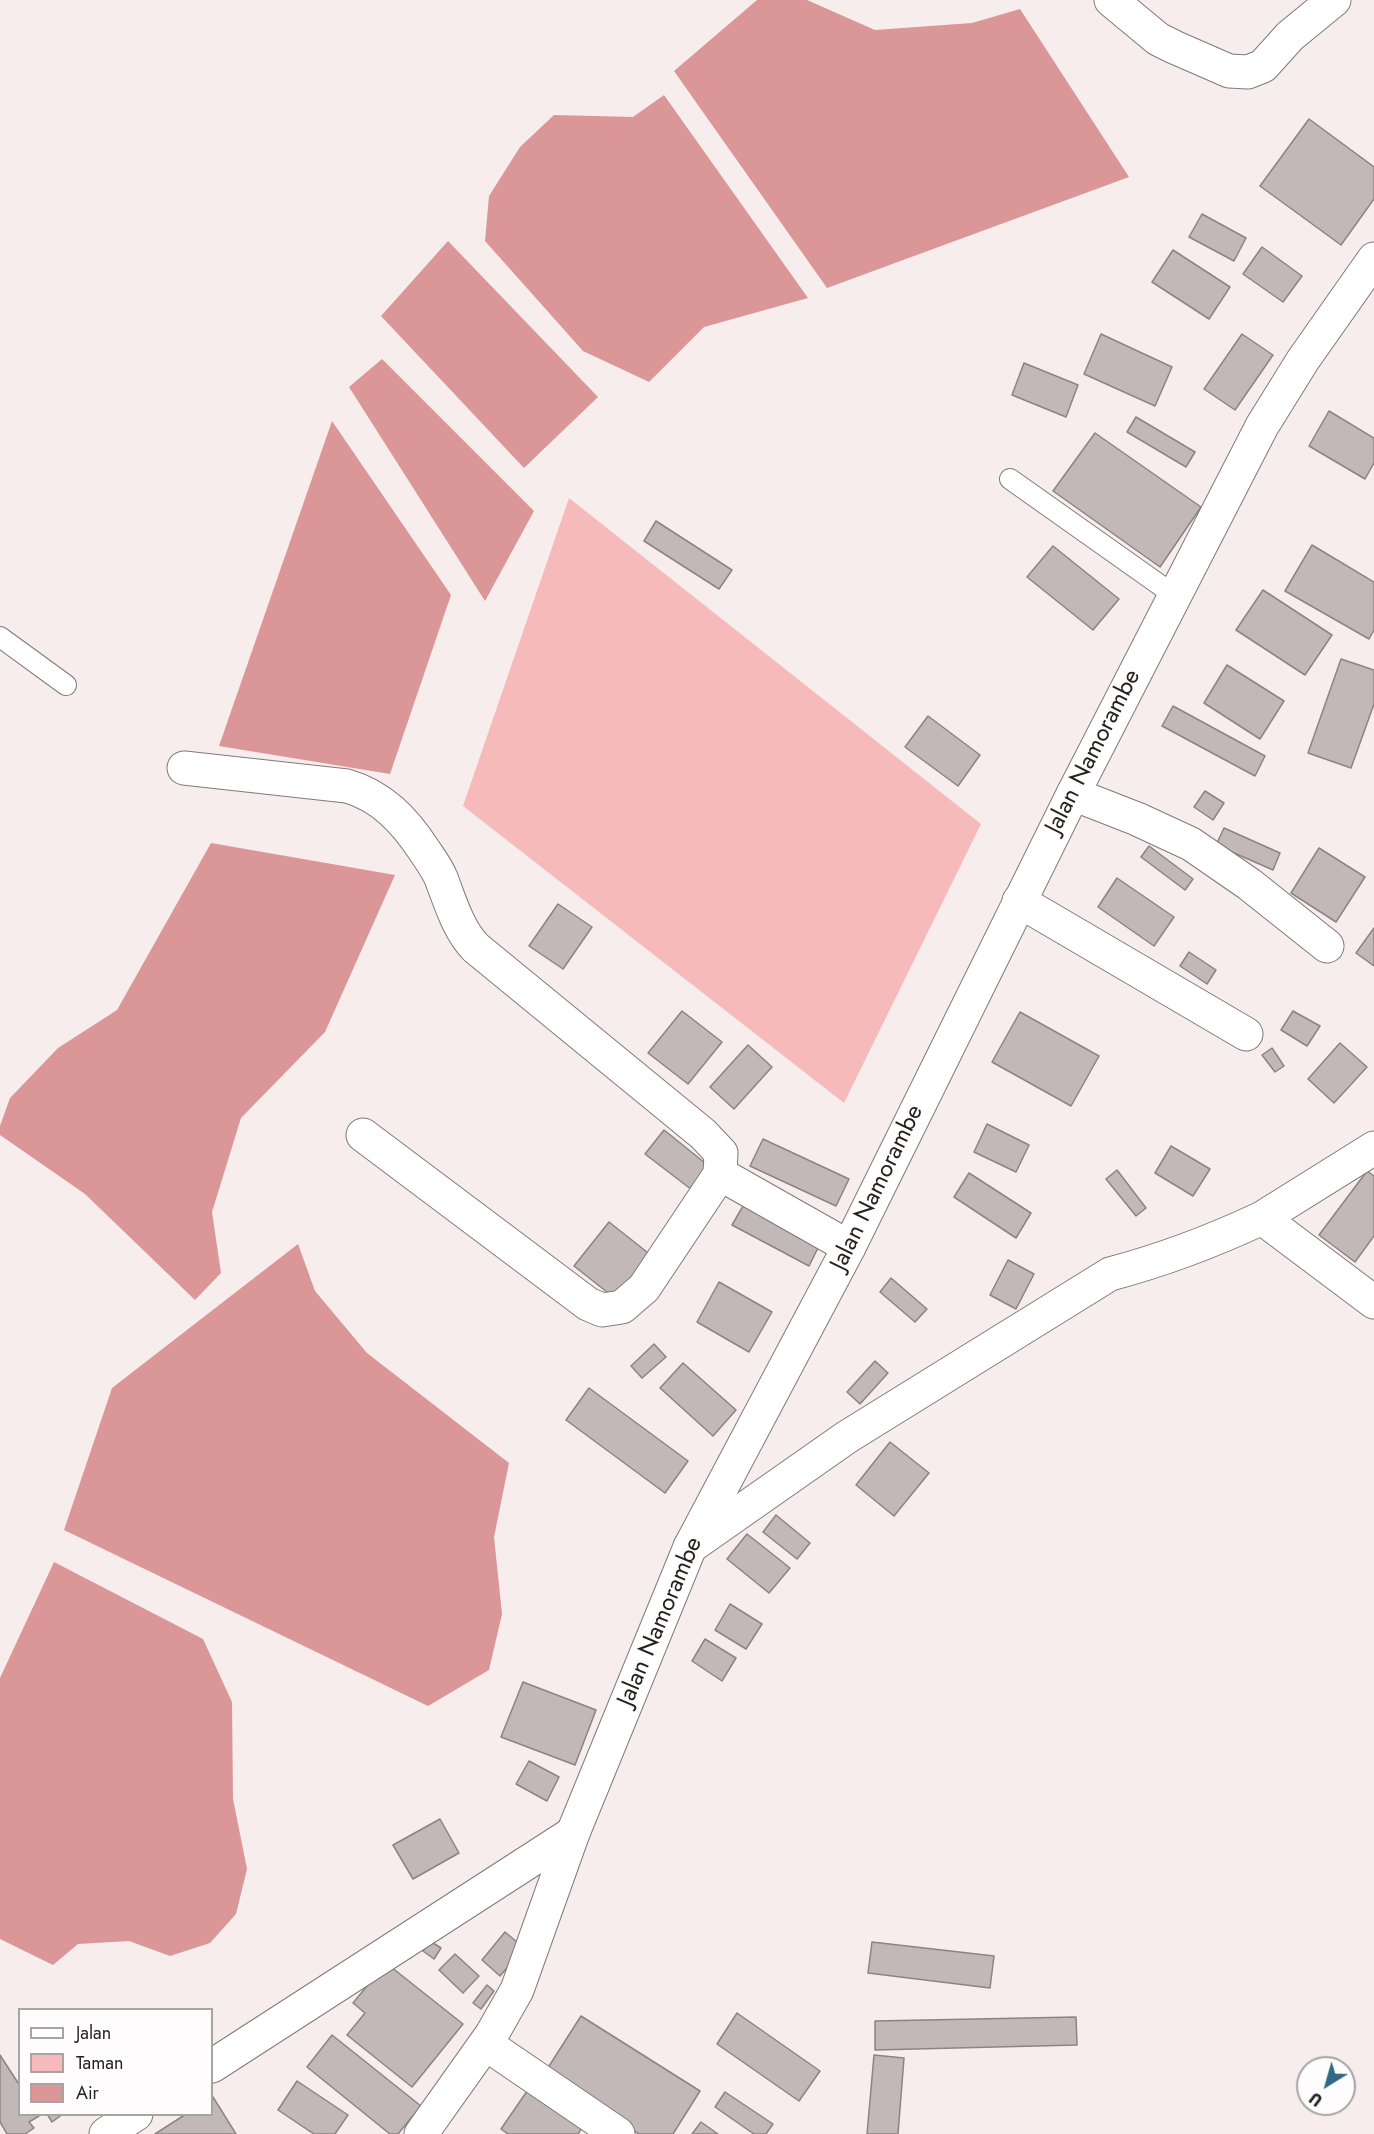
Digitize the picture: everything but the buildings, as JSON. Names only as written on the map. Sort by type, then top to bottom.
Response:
[{"type":"street","points":[[1111,0],[1158,39],[1229,71],[1248,72],[1263,66],[1290,36],[1334,0]]},
{"type":"street","name":"Jalan Namorambe","points":[[421,2134],[486,2044],[517,1990],[573,1833],[690,1547],[849,1247],[1019,901],[1262,426],[1303,360],[1374,259]]},
{"type":"street","points":[[184,768],[347,786],[365,791],[377,800],[409,828],[434,865],[467,939],[704,1134],[721,1153],[720,1174],[644,1288],[622,1307],[602,1310],[588,1304],[363,1135]]},
{"type":"street","points":[[1073,794],[1137,819],[1191,844],[1249,884],[1327,946]]},
{"type":"street","points":[[1019,901],[1246,1034]]},
{"type":"street","points":[[690,1547],[847,1437],[1110,1274],[1196,1248],[1262,1218],[1374,1148]]},
{"type":"street","points":[[720,1174],[849,1247]]},
{"type":"street","points":[[1262,1218],[1374,1302]]},
{"type":"street","points":[[213,2065],[573,1833]]},
{"type":"street","points":[[486,2044],[618,2134]]},
{"type":"street","points":[[106,2134],[134,2116]]},
{"type":"lane","points":[[1010,479],[1174,595]]},
{"type":"lane","points":[[0,637],[66,686]]},
{"type":"green space","points":[[569,498],[981,824],[844,1103],[463,806]]},
{"type":"water","points":[[757,0],[807,0],[875,30],[972,23],[1020,9],[1129,177],[827,288],[674,71]]},
{"type":"water","points":[[664,95],[808,298],[704,327],[649,382],[583,351],[485,241],[489,196],[520,147],[554,115],[633,117]]},
{"type":"water","points":[[448,241],[598,397],[524,468],[381,316]]},
{"type":"water","points":[[382,359],[534,511],[485,601],[349,387]]},
{"type":"water","points":[[332,421],[451,595],[390,774],[219,746]]},
{"type":"water","points":[[211,843],[395,875],[325,1032],[241,1118],[212,1212],[221,1273],[195,1300],[85,1194],[0,1135],[0,1126],[10,1098],[58,1048],[117,1010]]},
{"type":"water","points":[[298,1244],[315,1291],[367,1353],[509,1463],[494,1537],[502,1614],[489,1670],[428,1706],[64,1530],[112,1388]]},
{"type":"water","points":[[54,1562],[203,1639],[232,1702],[233,1799],[247,1869],[236,1914],[210,1943],[170,1956],[129,1941],[78,1944],[53,1965],[0,1939],[0,1678]]}]
